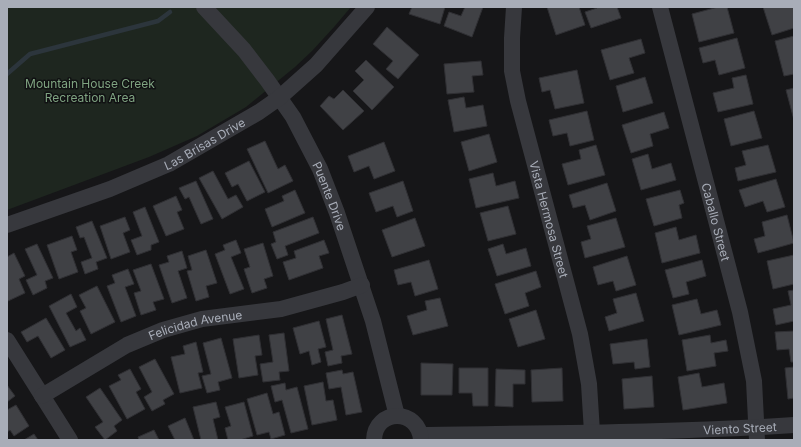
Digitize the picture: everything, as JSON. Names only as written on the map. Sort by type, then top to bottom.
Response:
[{"type":"street","name":"Puente Drive","points":[[204,7],[244,50],[280,98],[293,117],[320,169],[362,285],[373,321],[397,416]]},
{"type":"street","name":"Las Brisas Drive","points":[[7,225],[110,188],[169,164],[259,112],[280,98],[316,65],[367,7]]},
{"type":"street","name":"Vista Hermosa Street","points":[[514,7],[512,71],[518,101],[580,334],[589,384],[592,432]]},
{"type":"street","name":"Caballo Street","points":[[660,7],[740,312],[754,381],[757,434]]},
{"type":"street","name":"Felicidad Avenue","points":[[42,396],[127,345],[163,330],[202,319],[282,309],[343,292],[362,285]]},
{"type":"street","points":[[7,340],[70,440]]},
{"type":"street","points":[[374,440],[376,429],[380,424],[390,417],[397,416],[402,416],[410,420],[417,426],[421,438]]},
{"type":"street","name":"Viento Street","points":[[421,438],[592,432],[757,434],[794,425]]},
{"type":"green space","name":"Mountain House Creek Recreation Area","points":[[7,7],[351,7],[312,51],[295,67],[246,107],[197,136],[149,157],[7,210]]},
{"type":"building","points":[[412,7],[445,7],[440,24],[409,14]]},
{"type":"building","points":[[465,7],[483,7],[472,37],[444,26],[449,12],[461,16]]},
{"type":"building","points":[[547,7],[579,7],[585,25],[556,35]]},
{"type":"building","points":[[596,7],[617,7],[621,18],[591,28],[585,12],[597,8]]},
{"type":"building","points":[[718,7],[727,7],[734,33],[699,42],[692,14]]},
{"type":"building","points":[[763,7],[794,7],[794,28],[772,35]]},
{"type":"building","points":[[387,27],[419,55],[398,79],[386,69],[393,61],[373,44]]},
{"type":"building","points":[[794,36],[794,74],[784,76],[775,41]]},
{"type":"building","points":[[737,38],[745,68],[719,75],[715,60],[703,63],[699,48]]},
{"type":"building","points":[[641,39],[645,53],[629,58],[634,73],[610,80],[601,50]]},
{"type":"building","points":[[366,60],[394,87],[372,110],[353,91],[364,80],[355,71]]},
{"type":"building","points":[[481,61],[483,75],[472,76],[474,92],[447,94],[444,64]]},
{"type":"building","points":[[577,70],[584,103],[555,109],[550,90],[542,92],[539,78]]},
{"type":"building","points":[[746,75],[753,104],[718,112],[713,93],[734,88],[732,78]]},
{"type":"building","points":[[645,77],[653,103],[623,112],[616,86]]},
{"type":"building","points":[[794,88],[794,120],[786,90]]},
{"type":"building","points":[[343,90],[364,111],[343,130],[320,106],[329,96],[334,99]]},
{"type":"building","points":[[464,97],[466,108],[483,105],[487,126],[454,132],[448,100]]},
{"type":"building","points":[[587,111],[594,140],[570,146],[567,133],[553,136],[549,120]]},
{"type":"building","points":[[754,111],[762,138],[731,146],[724,119]]},
{"type":"building","points":[[664,112],[669,128],[650,134],[653,146],[631,153],[622,125]]},
{"type":"building","points":[[489,134],[497,162],[469,171],[461,142]]},
{"type":"building","points":[[265,141],[278,169],[285,165],[293,181],[268,193],[247,149]]},
{"type":"building","points":[[384,142],[395,171],[374,179],[369,166],[354,172],[348,156]]},
{"type":"building","points":[[596,145],[605,175],[568,185],[562,164],[581,159],[579,150]]},
{"type":"building","points":[[768,145],[776,172],[738,181],[735,168],[746,165],[742,151]]},
{"type":"building","points":[[648,154],[652,169],[671,163],[676,180],[641,190],[632,159]]},
{"type":"building","points":[[249,161],[265,192],[247,201],[238,184],[232,187],[225,173]]},
{"type":"building","points":[[213,171],[228,199],[236,195],[243,207],[222,219],[199,178]]},
{"type":"building","points":[[493,173],[496,186],[515,181],[519,198],[476,208],[469,179]]},
{"type":"building","points":[[776,179],[785,207],[767,212],[763,201],[745,207],[739,190]]},
{"type":"building","points":[[196,181],[213,219],[201,224],[189,197],[185,199],[179,188]]},
{"type":"building","points":[[403,181],[413,211],[397,217],[393,206],[376,212],[369,193]]},
{"type":"building","points":[[607,183],[616,211],[590,220],[585,205],[573,208],[569,195]]},
{"type":"building","points":[[295,190],[305,213],[272,227],[265,209],[284,201],[282,196]]},
{"type":"building","points":[[680,190],[684,203],[679,205],[682,218],[654,226],[646,199]]},
{"type":"building","points":[[176,196],[182,210],[177,212],[184,229],[166,236],[153,206]]},
{"type":"building","points":[[508,206],[516,234],[488,241],[480,213]]},
{"type":"building","points":[[145,207],[159,242],[151,245],[151,250],[137,255],[131,240],[142,236],[133,212]]},
{"type":"building","points":[[787,215],[794,243],[758,253],[754,239],[765,236],[762,222]]},
{"type":"building","points":[[125,217],[130,230],[123,233],[130,252],[111,259],[100,226]]},
{"type":"building","points":[[313,217],[319,233],[285,246],[288,255],[277,259],[271,244],[276,242],[273,232]]},
{"type":"building","points":[[415,218],[425,246],[392,257],[382,230]]},
{"type":"building","points":[[616,218],[625,247],[585,258],[581,242],[591,239],[587,226]]},
{"type":"building","points":[[92,221],[107,258],[96,262],[98,269],[85,274],[81,262],[92,258],[84,237],[80,238],[76,227]]},
{"type":"building","points":[[676,227],[679,240],[696,235],[700,253],[662,263],[655,233]]},
{"type":"building","points":[[72,236],[77,250],[71,252],[78,272],[59,279],[47,245]]},
{"type":"building","points":[[236,240],[241,253],[231,257],[244,289],[230,294],[215,254],[225,250],[223,245]]},
{"type":"building","points":[[324,240],[329,253],[319,256],[323,268],[289,280],[283,262],[296,258],[294,251]]},
{"type":"building","points":[[263,243],[273,276],[264,279],[267,288],[252,293],[244,269],[250,267],[244,249]]},
{"type":"building","points":[[37,244],[53,278],[45,281],[47,288],[33,295],[26,280],[37,275],[25,249]]},
{"type":"building","points":[[503,244],[506,254],[526,248],[531,266],[497,276],[488,249]]},
{"type":"building","points":[[206,250],[217,283],[206,286],[209,297],[196,301],[187,271],[192,270],[188,256]]},
{"type":"building","points":[[182,251],[187,268],[178,271],[187,298],[172,303],[159,265],[169,262],[167,256]]},
{"type":"building","points":[[14,253],[25,276],[19,279],[25,293],[8,301],[7,257]]},
{"type":"building","points":[[794,255],[794,284],[773,289],[767,261]]},
{"type":"building","points":[[627,256],[636,285],[616,291],[613,281],[598,285],[593,267]]},
{"type":"building","points":[[429,260],[438,289],[415,296],[411,282],[398,285],[394,270]]},
{"type":"building","points":[[702,260],[706,276],[686,282],[689,294],[673,298],[665,270]]},
{"type":"building","points":[[151,264],[164,299],[153,302],[156,310],[141,315],[134,293],[141,291],[133,270]]},
{"type":"building","points":[[128,269],[134,284],[125,287],[136,316],[121,322],[107,286],[115,283],[112,275]]},
{"type":"building","points":[[536,271],[541,287],[525,293],[529,306],[505,314],[495,284]]},
{"type":"building","points":[[97,286],[115,322],[91,334],[80,311],[86,308],[79,295]]},
{"type":"building","points":[[794,290],[794,321],[776,325],[773,309],[791,305],[788,291]]},
{"type":"building","points":[[636,293],[644,321],[609,331],[605,317],[617,313],[613,299]]},
{"type":"building","points":[[71,294],[77,307],[66,313],[76,331],[80,328],[86,340],[70,347],[49,306]]},
{"type":"building","points":[[440,298],[448,326],[413,335],[407,316],[427,310],[425,301]]},
{"type":"building","points":[[697,299],[701,314],[717,310],[721,325],[679,335],[672,305]]},
{"type":"building","points":[[536,310],[545,339],[518,347],[509,319]]},
{"type":"building","points":[[342,315],[352,354],[341,356],[342,363],[328,366],[325,352],[333,350],[326,319]]},
{"type":"building","points":[[46,318],[65,350],[51,358],[38,336],[27,342],[21,332]]},
{"type":"building","points":[[319,321],[326,347],[318,349],[321,362],[312,365],[309,351],[300,354],[293,328]]},
{"type":"building","points":[[794,331],[794,362],[791,362],[789,349],[777,350],[775,332]]},
{"type":"building","points":[[284,333],[289,371],[279,372],[280,380],[263,382],[260,364],[273,362],[269,335]]},
{"type":"building","points":[[259,335],[262,355],[255,356],[258,375],[239,378],[233,339]]},
{"type":"building","points":[[710,335],[711,343],[726,340],[728,351],[714,353],[716,366],[687,371],[682,340]]},
{"type":"building","points":[[221,338],[232,378],[218,382],[220,390],[207,393],[202,376],[211,374],[203,343]]},
{"type":"building","points":[[647,339],[650,367],[635,369],[634,362],[613,364],[610,344]]},
{"type":"building","points":[[196,342],[203,372],[198,373],[202,388],[180,393],[171,357],[185,354],[183,346]]},
{"type":"building","points":[[155,359],[174,394],[163,400],[165,404],[152,411],[144,397],[152,392],[139,367]]},
{"type":"building","points":[[421,363],[453,364],[452,395],[421,395]]},
{"type":"building","points":[[794,367],[794,398],[788,399],[785,368]]},
{"type":"building","points":[[459,368],[488,368],[488,406],[473,406],[472,393],[459,393]]},
{"type":"building","points":[[562,368],[563,401],[532,402],[531,370]]},
{"type":"building","points":[[130,369],[141,389],[136,392],[145,409],[127,419],[109,386],[121,380],[118,375]]},
{"type":"building","points":[[496,369],[525,370],[525,384],[513,384],[513,407],[495,406]]},
{"type":"building","points":[[342,370],[343,374],[353,372],[362,412],[346,415],[341,387],[329,389],[326,373]]},
{"type":"building","points":[[699,373],[702,387],[724,383],[727,403],[683,410],[678,377]]},
{"type":"building","points":[[652,376],[654,407],[624,409],[622,379]]},
{"type":"building","points":[[323,382],[326,401],[333,400],[337,420],[312,425],[304,386]]},
{"type":"building","points":[[285,383],[286,390],[297,387],[308,429],[291,433],[282,400],[275,402],[271,386]]},
{"type":"building","points":[[7,385],[15,396],[7,402]]},
{"type":"building","points":[[100,388],[122,420],[114,426],[117,431],[105,440],[95,427],[103,422],[86,397]]},
{"type":"building","points":[[267,393],[273,414],[279,412],[285,435],[271,439],[269,432],[257,435],[247,399]]},
{"type":"building","points":[[216,402],[220,417],[213,419],[218,440],[201,440],[193,407]]},
{"type":"building","points":[[244,402],[253,436],[240,440],[228,440],[225,428],[231,426],[225,407]]},
{"type":"building","points":[[16,405],[29,426],[14,436],[10,430],[7,432],[7,410]]},
{"type":"building","points":[[185,418],[194,440],[175,440],[168,426]]},
{"type":"building","points":[[154,430],[159,440],[139,440],[138,437]]},
{"type":"building","points":[[34,434],[38,440],[24,440]]},
{"type":"waterway","points":[[7,74],[30,54],[158,21],[170,12]]}]
